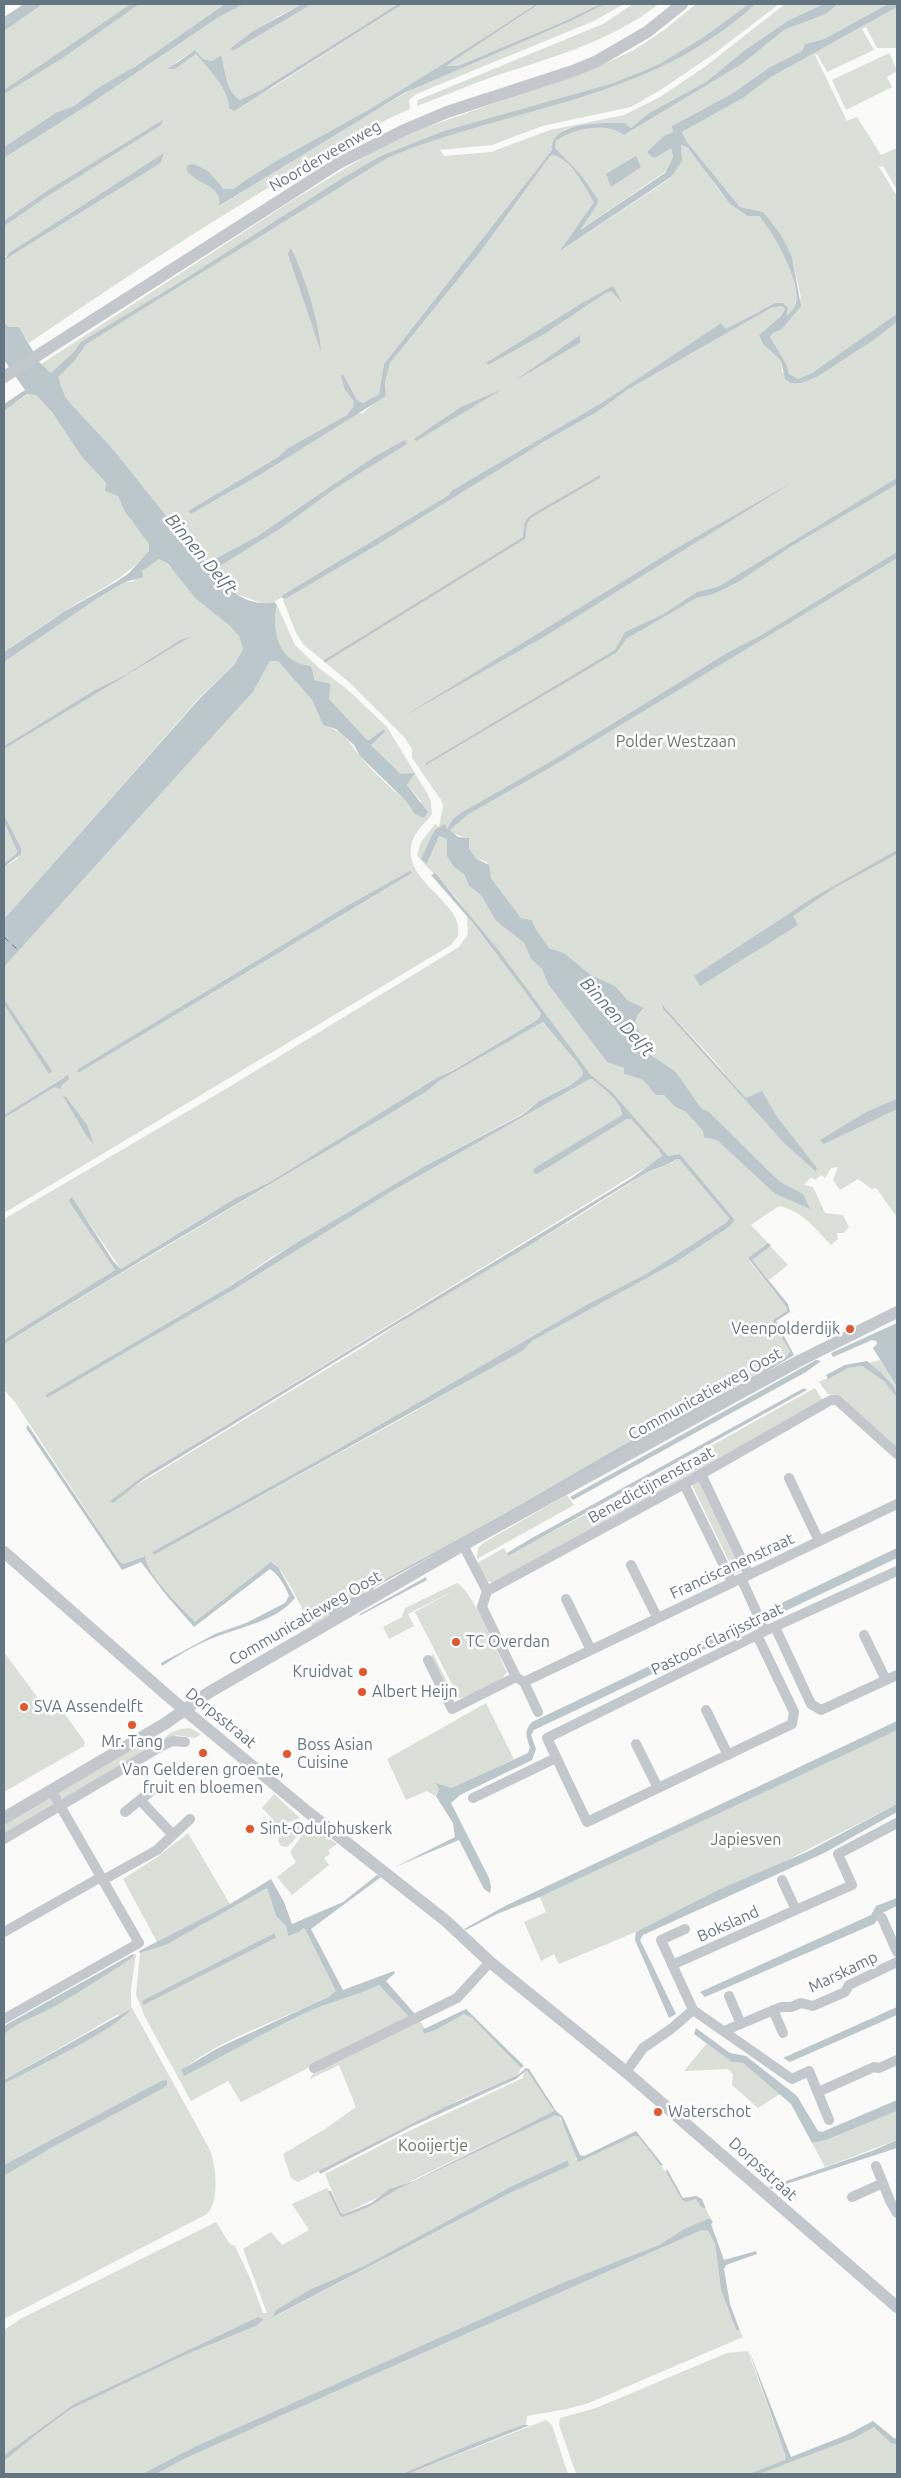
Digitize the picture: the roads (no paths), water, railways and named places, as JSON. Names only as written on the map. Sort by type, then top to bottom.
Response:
[{"type":"street","name":"Noorderveenweg","points":[[6,376],[337,164],[402,131],[446,112],[573,71],[596,61],[647,32],[682,4]]},
{"type":"street","name":"Communicatieweg Oost","points":[[4,1818],[144,1737],[208,1693],[442,1558],[516,1523],[548,1503],[557,1495],[797,1362],[897,1312]]},
{"type":"street","name":"Benedictijnenstraat","points":[[487,1591],[684,1484],[827,1402],[837,1400],[897,1454]]},
{"type":"street","points":[[473,1798],[556,1758],[587,1822],[792,1724],[794,1712],[765,1630],[741,1578],[701,1474]]},
{"type":"street","name":"Franciscanenstraat","points":[[789,1478],[819,1541]]},
{"type":"street","points":[[684,1484],[741,1578]]},
{"type":"street","name":"Franciscanenstraat","points":[[428,1660],[452,1709],[591,1650],[897,1504]]},
{"type":"street","points":[[464,1547],[487,1591],[482,1607],[538,1712]]},
{"type":"street","name":"Dorpsstraat","points":[[4,1552],[185,1709],[309,1813],[446,1921],[490,1962],[626,2072],[895,2302]]},
{"type":"street","name":"Franciscanenstraat","points":[[631,1565],[657,1617]]},
{"type":"street","name":"Pastoor Clarijsstraat","points":[[556,1758],[547,1738],[765,1630],[897,1571]]},
{"type":"street","points":[[566,1599],[591,1650]]},
{"type":"street","points":[[765,1630],[811,1704],[821,1710],[897,1675]]},
{"type":"street","points":[[864,1635],[886,1680]]},
{"type":"street","points":[[794,1712],[811,1704]]},
{"type":"street","points":[[706,1710],[728,1755]]},
{"type":"street","points":[[4,1839],[172,1741],[185,1742]]},
{"type":"street","points":[[636,1744],[658,1788]]},
{"type":"street","points":[[125,1812],[156,1787]]},
{"type":"street","points":[[4,2019],[138,1943],[51,1790]]},
{"type":"street","points":[[140,1800],[174,1835]]},
{"type":"street","points":[[4,1932],[157,1850],[190,1819]]},
{"type":"street","name":"Boksland","points":[[672,1965],[852,1884],[838,1854],[897,1823]]},
{"type":"street","points":[[782,1880],[796,1910]]},
{"type":"street","name":"Marskamp","points":[[882,1918],[897,1952]]},
{"type":"street","points":[[685,1929],[661,1940],[692,2010],[792,2079],[809,2072],[829,2120]]},
{"type":"street","points":[[314,2068],[457,1998],[490,1962]]},
{"type":"street","name":"Marskamp","points":[[724,2032],[772,2010],[801,2003],[813,2006],[845,1992],[849,1985],[897,1962]]},
{"type":"street","points":[[729,1996],[741,2024]]},
{"type":"street","points":[[626,2072],[643,2048],[671,2029],[692,2010]]},
{"type":"street","points":[[772,2010],[782,2033]]},
{"type":"street","points":[[818,2092],[874,2067],[879,2068],[897,2060]]},
{"type":"street","points":[[876,2166],[897,2213]]},
{"type":"street","points":[[852,2197],[883,2183]]},
{"type":"water","points":[[24,4],[43,4],[4,31],[4,17]]},
{"type":"water","points":[[131,4],[139,4],[64,57],[4,94],[4,90]]},
{"type":"water","points":[[225,4],[244,4],[219,17],[93,102],[4,158],[4,147],[57,112],[74,106],[99,87],[136,66]]},
{"type":"water","points":[[302,4],[312,4],[233,51],[231,48],[252,32]]},
{"type":"water","points":[[398,4],[403,4],[234,111],[229,108],[222,86],[196,54],[175,69],[168,69],[195,50],[203,59],[212,61],[221,55],[231,91],[240,100],[261,90]]},
{"type":"water","points":[[536,4],[539,4],[446,66],[458,66],[565,21],[600,4],[605,4],[571,21],[404,93],[219,206],[217,193],[187,171],[188,165],[194,164],[208,171],[224,189],[233,189],[283,157],[351,120],[453,58]]},
{"type":"water","points":[[749,4],[755,4],[714,37],[671,62],[625,82],[579,98],[435,140],[387,158],[86,344],[75,360],[58,377],[65,396],[71,404],[112,448],[168,518],[178,517],[181,520],[176,529],[196,556],[208,563],[258,536],[374,457],[405,440],[407,444],[337,487],[281,528],[215,569],[225,584],[239,596],[256,602],[274,602],[277,605],[275,620],[277,637],[284,652],[296,662],[311,666],[315,680],[330,684],[329,699],[366,739],[369,740],[384,729],[385,732],[371,745],[401,774],[415,773],[407,785],[428,812],[424,818],[414,813],[406,801],[360,756],[354,745],[336,729],[323,725],[312,700],[278,661],[270,661],[253,692],[4,967],[4,919],[201,697],[234,665],[243,649],[239,636],[229,625],[196,599],[168,564],[159,559],[142,571],[143,577],[125,582],[98,598],[4,662],[4,652],[65,611],[129,573],[149,551],[149,544],[125,512],[118,496],[105,491],[106,483],[81,456],[52,412],[36,395],[27,394],[4,411],[4,404],[25,390],[4,360],[4,322],[9,327],[19,327],[40,363],[51,373],[74,352],[81,342],[174,286],[341,179],[381,156],[444,131],[614,83],[660,64],[704,37]]},
{"type":"water","points":[[824,4],[838,4],[826,14],[784,30],[742,64],[624,135],[609,129],[590,128],[563,136],[556,141],[555,148],[582,176],[598,200],[597,205],[580,230],[665,173],[673,157],[671,148],[655,158],[647,152],[665,135],[673,132],[672,126],[733,93],[770,67],[802,51],[805,44],[824,39],[888,4],[897,4],[897,7],[771,77],[743,98],[682,132],[687,142],[740,207],[763,212],[781,235],[792,257],[801,306],[781,330],[773,333],[770,337],[787,365],[789,374],[798,379],[812,373],[897,314],[897,322],[872,341],[818,376],[802,383],[791,383],[785,379],[781,361],[763,344],[759,335],[781,316],[785,309],[782,306],[771,308],[627,390],[597,412],[545,441],[375,546],[285,599],[282,598],[283,595],[449,495],[451,491],[603,402],[721,323],[726,329],[775,303],[783,303],[788,308],[786,316],[794,308],[797,299],[792,274],[765,223],[759,216],[748,216],[730,204],[688,148],[681,145],[682,161],[671,177],[560,251],[594,202],[571,167],[558,157],[551,155],[481,251],[390,363],[385,382],[386,396],[263,473],[191,514],[188,511],[278,457],[288,448],[347,415],[353,407],[354,401],[345,390],[341,376],[343,374],[357,400],[363,403],[379,394],[384,364],[552,150],[553,141],[559,134],[580,126],[605,123],[625,123],[631,128],[649,113],[706,82],[745,50],[789,20]]},
{"type":"water","points":[[163,120],[161,125],[46,197],[4,226],[4,221],[50,189]]},
{"type":"water","points":[[164,153],[161,163],[4,260],[9,253]]},
{"type":"water","points":[[636,156],[641,167],[611,187],[606,174]]},
{"type":"water","points":[[291,248],[310,299],[321,352],[288,254]]},
{"type":"water","points":[[613,286],[622,302],[611,291],[604,294],[544,334],[488,365],[486,363],[582,303]]},
{"type":"water","points":[[580,335],[580,343],[516,380]]},
{"type":"water","points":[[501,390],[416,441],[414,439],[461,407]]},
{"type":"water","points":[[897,478],[897,484],[790,547],[738,582],[713,594],[696,598],[626,639],[617,652],[426,765],[426,763],[615,650],[625,632],[664,614],[697,592],[718,587]]},
{"type":"water","points":[[793,482],[547,635],[404,716],[677,548]]},
{"type":"water","name":"Binnen Delft","points":[[897,552],[897,558],[546,770],[467,815],[450,830],[458,837],[469,838],[469,849],[477,859],[489,865],[491,878],[521,918],[532,920],[549,948],[564,953],[591,975],[615,986],[628,1001],[644,1008],[637,1016],[635,1025],[643,1037],[642,1045],[648,1053],[676,1072],[702,1109],[708,1111],[779,1181],[803,1194],[810,1209],[774,1193],[718,1141],[704,1137],[703,1131],[686,1112],[674,1106],[664,1095],[656,1095],[643,1080],[624,1074],[624,1068],[607,1062],[548,984],[542,969],[531,959],[524,943],[496,921],[481,895],[469,886],[464,874],[454,867],[447,856],[447,839],[439,836],[427,864],[421,859],[436,829],[445,824],[447,829],[453,819],[461,813],[552,761],[727,653],[760,636]]},
{"type":"water","points":[[192,636],[4,749],[4,746],[93,691],[125,675],[180,640]]},
{"type":"water","points":[[4,815],[21,848],[21,854],[4,867],[4,863],[16,854],[17,851],[4,822]]},
{"type":"water","points":[[897,850],[897,854],[834,888],[793,916],[798,925],[700,986],[694,976],[811,899]]},
{"type":"water","points":[[411,870],[412,873],[80,1072],[77,1072],[78,1069],[345,907]]},
{"type":"water","points":[[435,873],[499,951],[590,1074],[613,1093],[668,1156],[680,1154],[735,1220],[729,1227],[678,1261],[532,1341],[522,1351],[154,1555],[152,1552],[333,1452],[588,1304],[646,1274],[727,1222],[729,1218],[679,1159],[676,1159],[646,1173],[144,1479],[113,1503],[110,1501],[149,1472],[632,1178],[662,1156],[659,1150],[631,1119],[627,1119],[537,1174],[533,1173],[534,1169],[539,1165],[622,1115],[619,1105],[611,1095],[592,1079],[588,1080],[389,1193],[233,1290],[47,1398],[45,1395],[229,1287],[291,1246],[425,1166],[522,1115],[539,1101],[571,1085],[582,1076],[583,1072],[576,1061],[543,1022],[439,1081],[426,1092],[4,1344],[4,1341],[10,1336],[115,1270],[68,1200],[72,1197],[113,1261],[121,1269],[234,1199],[270,1182],[438,1077],[452,1071],[537,1020],[541,1014],[532,1001],[472,922],[431,875]]},
{"type":"water","points":[[4,999],[52,1071],[49,1074],[4,1005]]},
{"type":"water","points":[[660,1002],[746,1098],[762,1091],[777,1117],[817,1168],[816,1172],[786,1145],[663,1009]]},
{"type":"water","points":[[68,1075],[69,1079],[61,1086],[61,1089],[55,1087],[4,1118],[4,1115]]},
{"type":"water","points":[[63,1096],[66,1097],[87,1125],[94,1145],[86,1135]]},
{"type":"water","points":[[897,1099],[897,1109],[824,1144],[820,1140],[868,1111]]},
{"type":"water","points":[[768,1243],[771,1245],[752,1260],[788,1304],[790,1312],[776,1321],[794,1355],[747,1384],[377,1586],[372,1591],[330,1616],[329,1612],[348,1599],[368,1592],[373,1586],[513,1509],[630,1441],[738,1386],[787,1356],[790,1351],[773,1322],[774,1319],[787,1311],[787,1308],[748,1258]]},
{"type":"water","points":[[897,1323],[897,1387],[873,1348],[877,1344],[876,1341],[872,1340],[833,1357],[831,1353]]},
{"type":"water","points":[[816,1360],[821,1361],[806,1372],[573,1500],[570,1497]]},
{"type":"water","points":[[867,1361],[890,1382],[894,1387],[897,1398],[885,1382],[862,1366],[848,1368],[828,1379],[826,1375],[845,1365]]},
{"type":"water","points":[[804,1388],[807,1390],[508,1556],[507,1553],[532,1538]]},
{"type":"water","points":[[28,1425],[120,1562],[124,1564],[145,1556],[147,1564],[158,1582],[195,1622],[271,1562],[278,1567],[295,1598],[287,1606],[268,1618],[206,1641],[187,1650],[162,1666],[161,1663],[215,1634],[246,1623],[285,1603],[289,1596],[284,1585],[270,1569],[194,1627],[141,1562],[122,1570],[26,1428]]},
{"type":"water","points":[[897,1548],[897,1558],[534,1730],[531,1735],[536,1749],[532,1760],[460,1795],[451,1803],[489,1878],[490,1893],[484,1889],[459,1840],[395,1867],[455,1837],[453,1823],[436,1796],[439,1789],[435,1783],[452,1788],[528,1753],[530,1747],[527,1731],[532,1722]]},
{"type":"water","points":[[426,1577],[427,1580],[359,1616],[360,1614]]},
{"type":"water","points":[[897,1721],[897,1730],[540,1897],[497,1914],[466,1930],[464,1929],[505,1906]]},
{"type":"water","points":[[897,1804],[897,1812],[824,1853],[643,1935],[640,1940],[676,2014],[669,2018],[635,1940],[636,1932],[718,1890],[809,1851]]},
{"type":"water","points":[[377,1875],[381,1877],[311,1929],[343,1990],[394,1971],[395,1973],[386,1981],[415,2014],[409,2017],[379,1985],[303,2014],[184,2076],[181,2070],[218,2048],[328,1997],[336,1991],[305,1929],[303,1928],[299,1932],[288,1936],[286,1926],[276,1916],[267,1888],[166,1945],[140,1953],[139,1951],[230,1904],[271,1879],[284,1902],[292,1924],[343,1902]]},
{"type":"water","points":[[897,1898],[897,1906],[884,1912],[874,1924],[705,1997],[700,1992],[871,1915],[876,1906]]},
{"type":"water","points":[[275,1933],[276,1938],[143,2005],[142,2001]]},
{"type":"water","points":[[133,1954],[133,1957],[85,1988],[4,2034],[4,2026]]},
{"type":"water","points":[[897,2007],[897,2015],[790,2062],[783,2058]]},
{"type":"water","points":[[131,2009],[108,2028],[4,2084],[4,2080]]},
{"type":"water","points":[[466,2009],[524,2066],[521,2068],[472,2018],[464,2014],[438,2029],[424,2034],[422,2030]]},
{"type":"water","points":[[696,2028],[730,2053],[746,2056],[797,2096],[818,2131],[822,2132],[897,2100],[897,2111],[826,2140],[812,2143],[791,2104],[743,2063],[732,2062],[694,2034]]},
{"type":"water","points":[[526,2068],[529,2069],[556,2111],[563,2117],[580,2155],[584,2156],[636,2131],[663,2165],[661,2166],[638,2136],[634,2136],[578,2162],[561,2118],[555,2115],[396,2190],[369,2207],[343,2217],[340,2216],[328,2191],[331,2191],[341,2213],[344,2214],[371,2203],[390,2189],[414,2181],[554,2111],[527,2070],[516,2079],[413,2126],[320,2174],[319,2171],[447,2106],[518,2075]]},
{"type":"water","points":[[167,2080],[167,2085],[162,2089],[51,2148],[4,2176],[4,2165],[161,2081]]},
{"type":"water","points":[[897,2140],[897,2148],[771,2189],[769,2187],[872,2151]]},
{"type":"water","points":[[568,2160],[569,2166],[508,2194],[273,2317],[275,2311],[311,2289],[364,2266],[514,2185]]},
{"type":"water","points":[[667,2169],[683,2198],[696,2196],[702,2199],[706,2209],[701,2207],[696,2199],[686,2202],[682,2200],[666,2172]]},
{"type":"water","points":[[710,2218],[713,2222],[711,2224],[724,2260],[756,2251],[757,2254],[726,2265],[724,2269],[730,2304],[740,2331],[736,2330],[721,2290],[715,2244],[708,2231],[702,2230],[184,2459],[156,2474],[142,2474],[194,2447],[560,2284],[659,2245],[684,2229]]},
{"type":"water","points":[[258,2317],[264,2319],[256,2326],[185,2355],[71,2409],[4,2461],[4,2455],[74,2404]]},
{"type":"water","points":[[748,2348],[791,2457],[849,2434],[873,2421],[893,2438],[897,2439],[897,2444],[891,2443],[874,2427],[854,2438],[759,2474],[749,2474],[785,2460],[786,2457]]},
{"type":"water","points":[[523,2425],[530,2425],[408,2474],[402,2474],[469,2445]]},
{"type":"waterway","points":[[325,661],[524,538],[526,523],[530,517],[599,477]]},
{"type":"place","name":"Veenpolderdijk","points":[[850,1329]]},
{"type":"place","name":"TC Overdan","points":[[456,1642]]},
{"type":"place","name":"Kruidvat","points":[[363,1672]]},
{"type":"place","name":"Albert Heijn","points":[[362,1692]]},
{"type":"place","name":"SVA Assendelft","points":[[24,1707]]},
{"type":"place","name":"Mr. Tang","points":[[132,1725]]},
{"type":"place","name":"Van Gelderen groente, fruit en bloemen","points":[[203,1753]]},
{"type":"place","name":"Boss Asian Cuisine","points":[[287,1754]]},
{"type":"place","name":"Sint-Odulphuskerk","points":[[250,1829]]},
{"type":"place","name":"Waterschot","points":[[658,2112]]},
{"type":"park label","name":"Polder Westzaan","points":[[676,742]]},
{"type":"park label","name":"Japiesven","points":[[746,1840]]},
{"type":"park label","name":"Kooijertje","points":[[433,2146]]}]
